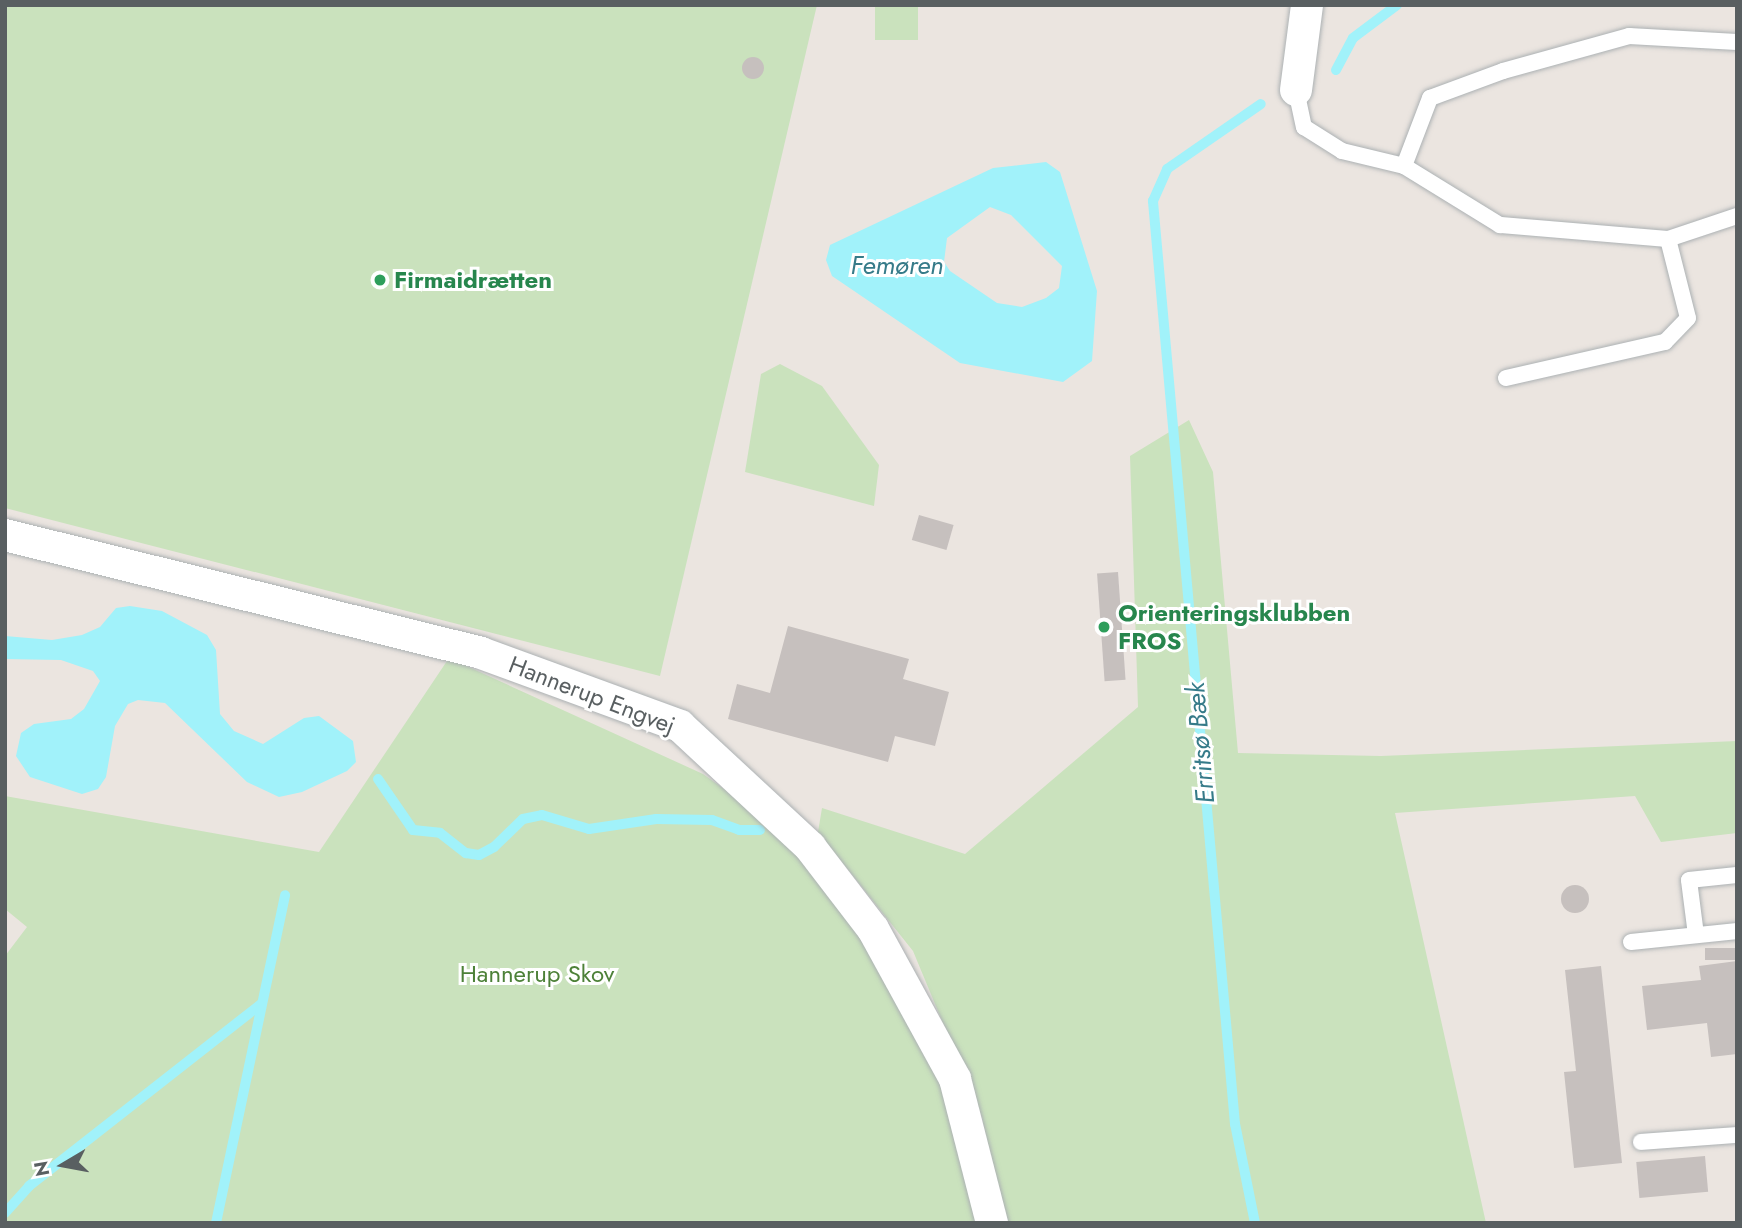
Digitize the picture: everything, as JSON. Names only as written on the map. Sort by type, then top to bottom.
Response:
[{"type":"street","points":[[1296,90],[1307,5]]},
{"type":"street","name":"Hannerup Engvej","points":[[5,535],[481,653],[680,726],[810,847],[873,929],[955,1079],[992,1223]]},
{"type":"lane","points":[[1404,166],[1430,98],[1629,36],[1737,41]]},
{"type":"lane","points":[[1296,90],[1304,127],[1342,151],[1404,166],[1500,225],[1668,239],[1737,216]]},
{"type":"lane","points":[[1506,378],[1665,342],[1688,318],[1668,239]]},
{"type":"lane","points":[[1696,935],[1689,880],[1737,875]]},
{"type":"lane","points":[[1631,942],[1737,932]]},
{"type":"lane","points":[[1641,1142],[1737,1135]]},
{"type":"green space","name":"Firmaidrætten","points":[[5,5],[817,5],[660,676],[5,508]]},
{"type":"green space","points":[[875,5],[918,5],[918,40],[875,40]]},
{"type":"green space","points":[[780,364],[822,386],[879,465],[874,506],[745,472],[761,374]]},
{"type":"green space","points":[[1189,420],[1213,472],[1238,753],[1381,756],[1737,741],[1737,833],[1661,842],[1635,796],[1395,813],[1486,1223],[1003,1223],[982,1117],[913,951],[818,832],[822,808],[965,854],[1138,707],[1130,456]]},
{"type":"green space","name":"Hannerup Skov","points":[[449,658],[703,774],[766,819],[863,932],[925,1047],[954,1118],[977,1223],[5,1223],[5,956],[27,927],[5,909],[5,796],[319,852]]},
{"type":"water","name":"Femøren","points":[[1046,162],[1060,172],[1097,291],[1092,361],[1063,382],[960,363],[832,276],[826,260],[830,245],[993,168]],"holes":[[[990,207],[1011,215],[1062,266],[1059,288],[1046,298],[1022,307],[997,303],[950,271],[944,262],[947,238]]]},
{"type":"water","points":[[130,606],[162,611],[207,635],[216,650],[220,714],[234,731],[263,744],[304,718],[319,716],[353,741],[356,762],[347,771],[302,792],[279,797],[247,782],[165,703],[138,700],[128,704],[115,726],[106,777],[98,789],[82,794],[30,777],[16,756],[21,733],[34,724],[71,719],[84,709],[100,681],[93,671],[61,660],[5,659],[5,636],[52,640],[82,635],[100,627],[116,608]]},
{"type":"building","points":[[753,57],[761,60],[764,68],[761,76],[753,79],[745,76],[742,68],[745,60]]},
{"type":"building","points":[[919,515],[954,525],[946,550],[912,540]]},
{"type":"building","name":"Orienteringsklubben FROS","points":[[1118,572],[1126,680],[1105,681],[1097,573]]},
{"type":"building","points":[[788,626],[909,659],[903,679],[949,692],[935,746],[895,736],[888,762],[728,719],[737,684],[770,693]]},
{"type":"building","points":[[1575,885],[1585,889],[1589,899],[1585,909],[1575,913],[1565,909],[1561,899],[1565,889]]},
{"type":"building","points":[[1705,948],[1735,948],[1735,960],[1705,960]]},
{"type":"building","points":[[1737,961],[1737,1054],[1711,1057],[1707,1023],[1647,1030],[1642,986],[1701,980],[1699,966]]},
{"type":"building","points":[[1601,966],[1622,1163],[1574,1168],[1564,1072],[1576,1071],[1565,970]]},
{"type":"building","points":[[1705,1156],[1708,1192],[1639,1198],[1636,1162]]},
{"type":"waterway","name":"Erritsø Bæk","points":[[1336,70],[1353,38],[1397,5]]},
{"type":"waterway","name":"Erritsø Bæk","points":[[1255,1223],[1235,1124],[1153,201],[1167,169],[1261,104]]},
{"type":"waterway","points":[[378,779],[413,830],[440,833],[466,853],[479,855],[494,847],[523,819],[542,815],[589,829],[656,819],[712,820],[739,830],[760,830]]},
{"type":"waterway","points":[[216,1223],[285,895]]},
{"type":"waterway","points":[[5,1213],[29,1186],[261,1004]]},
{"type":"place","name":"Firmaidrætten","points":[[380,280]]},
{"type":"place","name":"Orienteringsklubben FROS","points":[[1104,627]]}]
